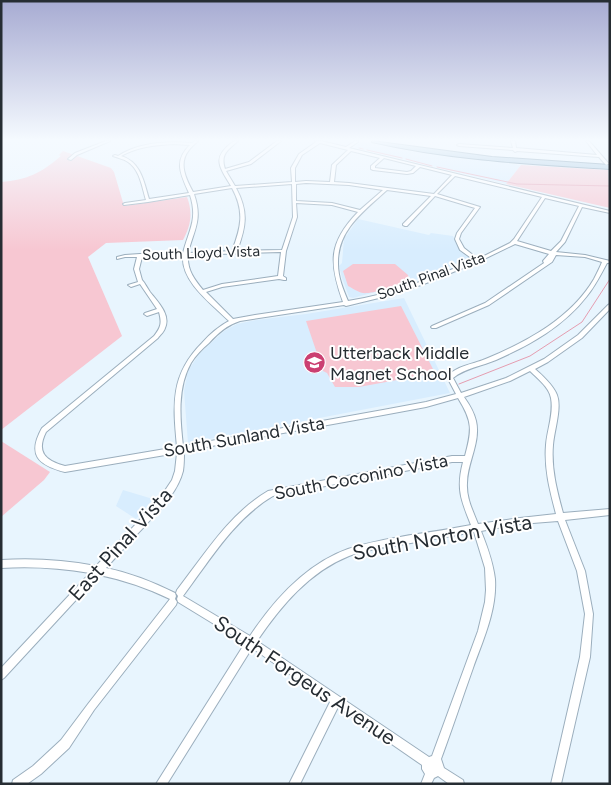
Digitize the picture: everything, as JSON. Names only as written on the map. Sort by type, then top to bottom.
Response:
[{"type":"street","points":[[140,178],[148,201]]},
{"type":"street","points":[[185,178],[192,194],[196,217],[185,253],[184,260],[188,273],[232,321]]},
{"type":"street","points":[[228,178],[234,187],[243,214],[240,237],[234,252]]},
{"type":"street","points":[[204,291],[222,286],[282,278],[284,251],[294,224],[294,178]]},
{"type":"street","points":[[332,183],[333,178]]},
{"type":"street","points":[[405,225],[451,178]]},
{"type":"street","points":[[470,178],[610,212]]},
{"type":"street","points":[[125,204],[234,187],[294,182],[332,183],[434,195],[480,206],[459,233],[457,239],[461,249],[477,260]]},
{"type":"street","points":[[346,304],[337,281],[334,254],[342,233],[386,189]]},
{"type":"street","points":[[426,784],[482,632],[492,590],[490,567],[468,510],[463,489],[466,459],[473,424],[469,412],[458,398],[450,377],[452,374],[502,355],[554,325],[583,299],[607,261],[585,256],[552,253],[514,242],[544,196]]},
{"type":"street","points":[[295,202],[332,204],[361,212]]},
{"type":"street","points":[[434,326],[487,304],[550,261],[554,255],[552,253],[563,242],[581,205]]},
{"type":"street","name":"South Pinal Vista","points":[[232,321],[346,304],[401,291],[477,260],[514,242]]},
{"type":"street","name":"South Lloyd Vista","points":[[119,258],[185,253],[284,251]]},
{"type":"street","points":[[140,255],[137,270],[142,282],[160,310],[147,314]]},
{"type":"street","points":[[131,285],[142,282]]},
{"type":"street","name":"South Sunland Vista","points":[[160,310],[165,319],[164,328],[156,337],[137,356],[87,397],[47,426],[39,438],[38,450],[42,459],[65,468],[180,450],[458,398],[530,368],[555,355],[595,324],[610,306]]},
{"type":"street","name":"East Pinal Vista","points":[[1,675],[166,496],[180,468],[177,397],[183,371],[195,352],[217,331],[232,321]]},
{"type":"street","points":[[530,368],[545,382],[554,396],[555,407],[549,446],[552,488],[560,517],[581,571],[589,614],[585,658],[556,784]]},
{"type":"street","name":"South Coconino Vista","points":[[17,784],[37,770],[65,744],[91,707],[245,511],[257,501],[271,493],[452,458],[466,459]]},
{"type":"street","name":"South Norton Vista","points":[[161,784],[271,613],[294,586],[334,558],[368,546],[560,517],[610,512]]},
{"type":"street","name":"South Forgeus Avenue","points":[[1,564],[17,562],[99,569],[177,598],[251,642],[459,784]]},
{"type":"street","points":[[294,784],[336,700]]},
{"type":"shaded area","points":[[116,178],[124,206],[187,197],[190,214],[188,229],[183,240],[106,243],[88,257],[122,336],[1,430],[1,182],[19,179]]},
{"type":"shaded area","points":[[480,178],[511,178],[506,184]]},
{"type":"shaded area","points":[[511,178],[608,178],[610,208],[506,184]]},
{"type":"shaded area","points":[[358,219],[429,235],[431,233],[453,236],[461,252],[471,258],[405,284],[353,298],[349,297],[339,266],[342,263],[344,239]]},
{"type":"shaded area","points":[[353,264],[395,264],[409,278],[382,290],[362,293],[348,286],[343,271]]},
{"type":"shaded area","name":"Utterback Middle Magnet School","points":[[404,298],[450,393],[188,443],[184,391],[188,371],[199,354],[224,331],[237,324],[256,320]]},
{"type":"shaded area","points":[[401,306],[435,373],[359,387],[335,387],[327,373],[323,371],[306,321]]},
{"type":"shaded area","points":[[1,441],[50,472],[44,480],[1,517]]},
{"type":"shaded area","points":[[123,490],[153,499],[136,519],[116,506]]},
{"type":"waterway","points":[[487,178],[517,184],[610,186]]},
{"type":"waterway","points":[[459,384],[530,356],[582,322],[610,279]]},
{"type":"place","name":"Utterback Middle Magnet School","points":[[314,363]]}]
